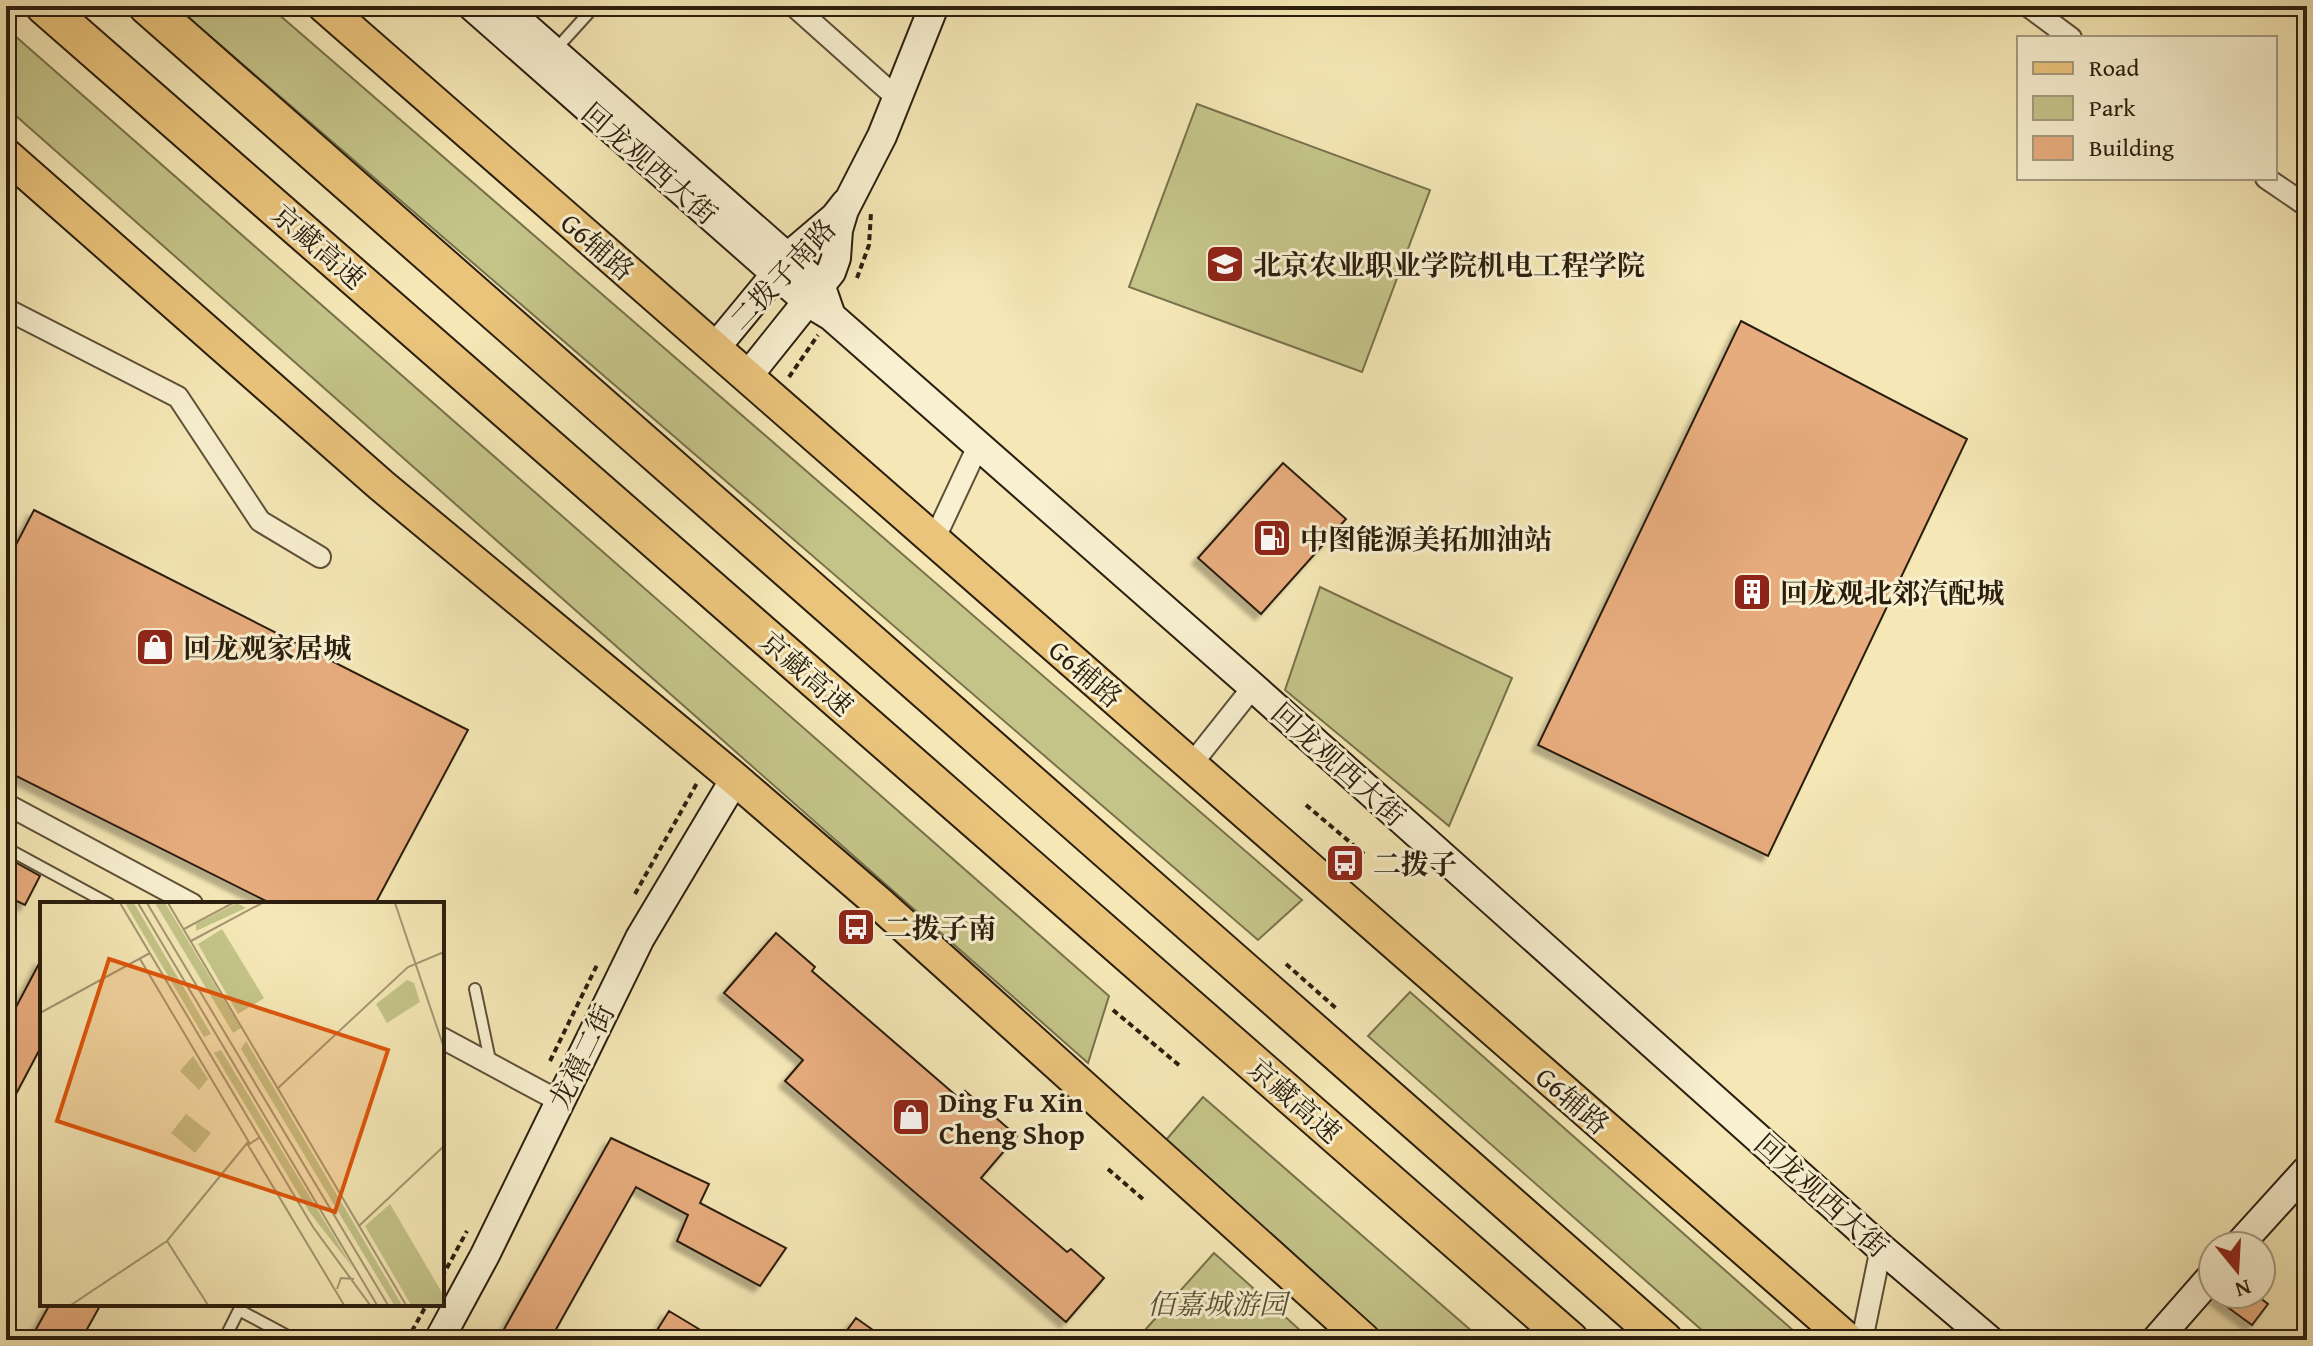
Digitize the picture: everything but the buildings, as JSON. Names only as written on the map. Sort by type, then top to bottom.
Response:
[{"type":"highway","name":"京藏高速","points":[[44,6],[1570,1340]]},
{"type":"highway","points":[[147,6],[1664,1340]]},
{"type":"main road","name":"G6辅路","points":[[324,6],[1848,1340]]},
{"type":"main road","points":[[6,155],[381,485],[735,779],[880,904],[1364,1340]]},
{"type":"street","name":"回龙观西大街","points":[[472,6],[783,266]]},
{"type":"street","name":"回龙观西大街","points":[[502,6],[978,446],[1253,687],[1881,1248],[1989,1340]]},
{"type":"street","points":[[794,6],[897,98]]},
{"type":"street","name":"二拨子南路","points":[[715,348],[783,266],[835,217],[849,199],[865,172],[934,6]]},
{"type":"street","points":[[2028,6],[2068,36]]},
{"type":"street","points":[[2269,180],[2307,206]]},
{"type":"street","name":"二拨子南路","points":[[747,377],[820,302],[833,266],[840,220],[849,199]]},
{"type":"street","points":[[6,309],[178,397],[260,521],[320,557]]},
{"type":"street","points":[[934,540],[978,446]]},
{"type":"street","points":[[1191,765],[1253,687]]},
{"type":"street","name":"龙禧二街","points":[[439,1340],[485,1255],[640,938],[735,779]]},
{"type":"street","points":[[6,804],[188,902]]},
{"type":"street","points":[[444,1039],[559,1101]]},
{"type":"street","points":[[2253,1230],[2307,1170]]},
{"type":"street","points":[[1862,1340],[1881,1248]]},
{"type":"street","points":[[2156,1340],[2197,1293]]},
{"type":"lane","points":[[554,52],[595,6]]},
{"type":"lane","points":[[6,848],[105,902]]},
{"type":"lane","points":[[475,989],[491,1065]]},
{"type":"lane","points":[[224,1340],[241,1307],[295,1340]]},
{"type":"path","points":[[773,399],[811,344]]},
{"type":"path","points":[[1306,805],[1364,854]]},
{"type":"path","points":[[1286,964],[1338,1010]]},
{"type":"path","points":[[1113,1010],[1180,1066]]},
{"type":"path","points":[[1108,1169],[1144,1200]]},
{"type":"path","points":[[407,1340],[426,1306]]},
{"type":"green space","points":[[175,6],[269,6],[1302,900],[1258,940]]},
{"type":"green space","points":[[6,28],[1109,996],[1088,1063],[6,107]]},
{"type":"green space","points":[[1197,104],[1430,190],[1362,372],[1129,287]]},
{"type":"green space","points":[[1320,587],[1512,678],[1449,826],[1285,690]]},
{"type":"green space","points":[[1410,992],[1804,1340],[1713,1340],[1368,1036]]},
{"type":"green space","points":[[1203,1097],[1482,1340],[1382,1340],[1160,1147]]},
{"type":"green space","name":"佰嘉城游园","points":[[1214,1253],[1311,1340],[1136,1340]]},
{"type":"place","name":"北京农业职业学院机电工程学院","points":[[1225,264]]},
{"type":"place","name":"中图能源美拓加油站","points":[[1272,538]]},
{"type":"place","name":"回龙观北郊汽配城","points":[[1752,592]]},
{"type":"place","name":"回龙观家居城","points":[[155,647]]},
{"type":"place","name":"二拨子","points":[[1345,863]]},
{"type":"place","name":"二拨子南","points":[[856,927]]},
{"type":"place","name":"Ding Fu Xin Cheng Shop","points":[[911,1117]]}]
